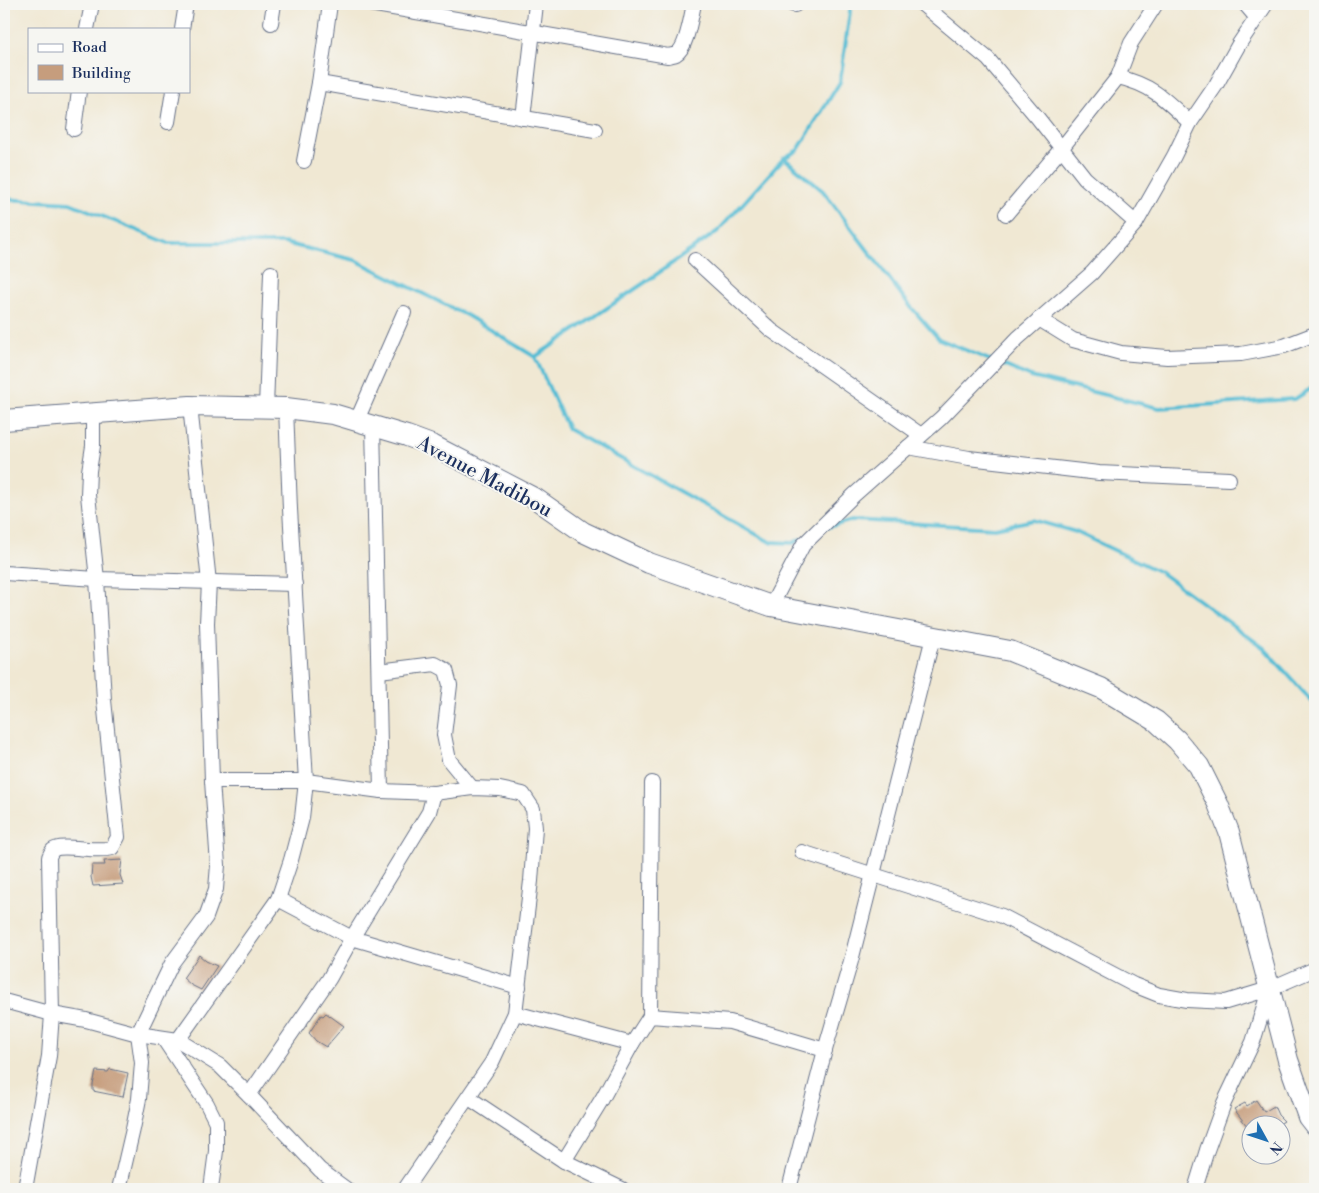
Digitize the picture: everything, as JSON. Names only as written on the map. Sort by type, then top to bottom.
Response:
[{"type":"street","points":[[87,28],[92,4]]},
{"type":"street","points":[[182,28],[186,4]]},
{"type":"street","points":[[271,23],[274,4]]},
{"type":"street","points":[[304,161],[319,82],[330,4]]},
{"type":"street","points":[[370,4],[668,56],[677,54],[682,48],[694,4]]},
{"type":"street","points":[[523,118],[536,4]]},
{"type":"street","points":[[922,4],[988,59],[1085,178],[1136,223]]},
{"type":"street","points":[[1006,214],[1118,77],[1131,43],[1156,4]]},
{"type":"street","points":[[1245,4],[1256,17]]},
{"type":"street","points":[[772,606],[803,545],[908,446],[941,418],[1018,338],[1092,273],[1136,223],[1174,156],[1190,123],[1266,4]]},
{"type":"street","points":[[1118,77],[1149,87],[1190,123]]},
{"type":"street","points":[[319,82],[595,130]]},
{"type":"street","points":[[74,129],[79,92]]},
{"type":"street","points":[[168,122],[173,92]]},
{"type":"street","points":[[695,260],[771,330],[921,435]]},
{"type":"street","points":[[266,407],[271,273]]},
{"type":"street","points":[[381,791],[378,671],[365,423],[404,313]]},
{"type":"street","points":[[1039,320],[1073,340],[1121,353],[1167,358],[1241,354],[1284,346],[1315,334]]},
{"type":"street","points":[[119,1189],[139,1098],[142,1063],[138,1034],[172,963],[206,917],[216,889],[218,866],[212,781],[207,623],[208,582],[190,406]]},
{"type":"street","name":"Avenue Madibou","points":[[4,420],[190,406],[286,408],[333,414],[407,436],[442,449],[536,499],[583,532],[649,563],[772,606],[1010,651],[1093,685],[1156,721],[1177,740],[1199,766],[1218,804],[1229,832],[1269,989],[1300,1096],[1308,1117],[1315,1126]]},
{"type":"street","points":[[178,1040],[278,898],[291,860],[302,818],[306,781],[286,408]]},
{"type":"street","points":[[25,1189],[49,1056],[52,1014],[49,857],[52,851],[60,848],[104,851],[112,848],[118,837],[104,700],[97,579],[88,495],[93,446],[93,412]]},
{"type":"street","points":[[908,446],[969,458],[1100,473],[1229,478]]},
{"type":"street","points":[[4,573],[97,579],[295,584]]},
{"type":"street","points":[[789,1189],[825,1050],[852,961],[933,637]]},
{"type":"street","points":[[378,671],[435,664],[446,670],[450,686],[444,735],[449,760],[472,788]]},
{"type":"street","points":[[212,781],[306,781],[381,791],[434,793],[472,788],[500,789],[523,794],[532,809],[535,828],[531,881],[516,1013],[492,1062],[406,1189]]},
{"type":"street","points":[[564,1160],[650,1016],[652,783]]},
{"type":"street","points":[[249,1095],[329,979],[429,812],[434,793]]},
{"type":"street","points":[[802,852],[1002,916],[1134,985],[1159,995],[1187,1000],[1226,1002],[1269,989],[1315,969]]},
{"type":"street","points":[[278,898],[352,938],[519,988]]},
{"type":"street","points":[[1195,1189],[1224,1103],[1253,1042],[1269,989]]},
{"type":"street","points":[[4,1001],[138,1034],[178,1040],[220,1066],[320,1170],[346,1189]]},
{"type":"street","points":[[516,1013],[632,1044]]},
{"type":"street","points":[[650,1016],[730,1022],[825,1050]]},
{"type":"street","points":[[163,1038],[207,1104],[216,1122],[216,1151],[211,1189]]},
{"type":"street","points":[[469,1098],[564,1160],[622,1189]]},
{"type":"building","points":[[122,860],[120,875],[123,884],[93,886],[91,877],[92,865],[105,865],[104,861]]},
{"type":"building","points":[[199,955],[217,966],[201,990],[183,978]]},
{"type":"building","points":[[326,1013],[344,1026],[326,1047],[316,1041],[309,1033],[321,1015],[323,1016]]},
{"type":"building","points":[[110,1069],[128,1073],[123,1097],[93,1091],[96,1071],[108,1072]]},
{"type":"building","points":[[1256,1100],[1264,1112],[1274,1106],[1279,1116],[1242,1116],[1242,1119],[1234,1109],[1245,1103],[1247,1106]]},
{"type":"waterway","points":[[784,158],[798,150],[840,82],[851,4]]},
{"type":"waterway","points":[[535,357],[718,231],[784,158],[823,191],[910,306],[939,339],[992,361]]},
{"type":"waterway","points":[[4,199],[70,203],[168,243],[284,243],[355,260],[468,316],[535,357],[568,429],[770,542],[793,543],[801,539]]},
{"type":"waterway","points":[[998,363],[1031,377],[1159,408],[1295,399],[1315,386]]},
{"type":"waterway","points":[[828,527],[853,520],[995,528],[1034,520],[1076,532],[1160,572],[1264,648],[1315,705]]}]
